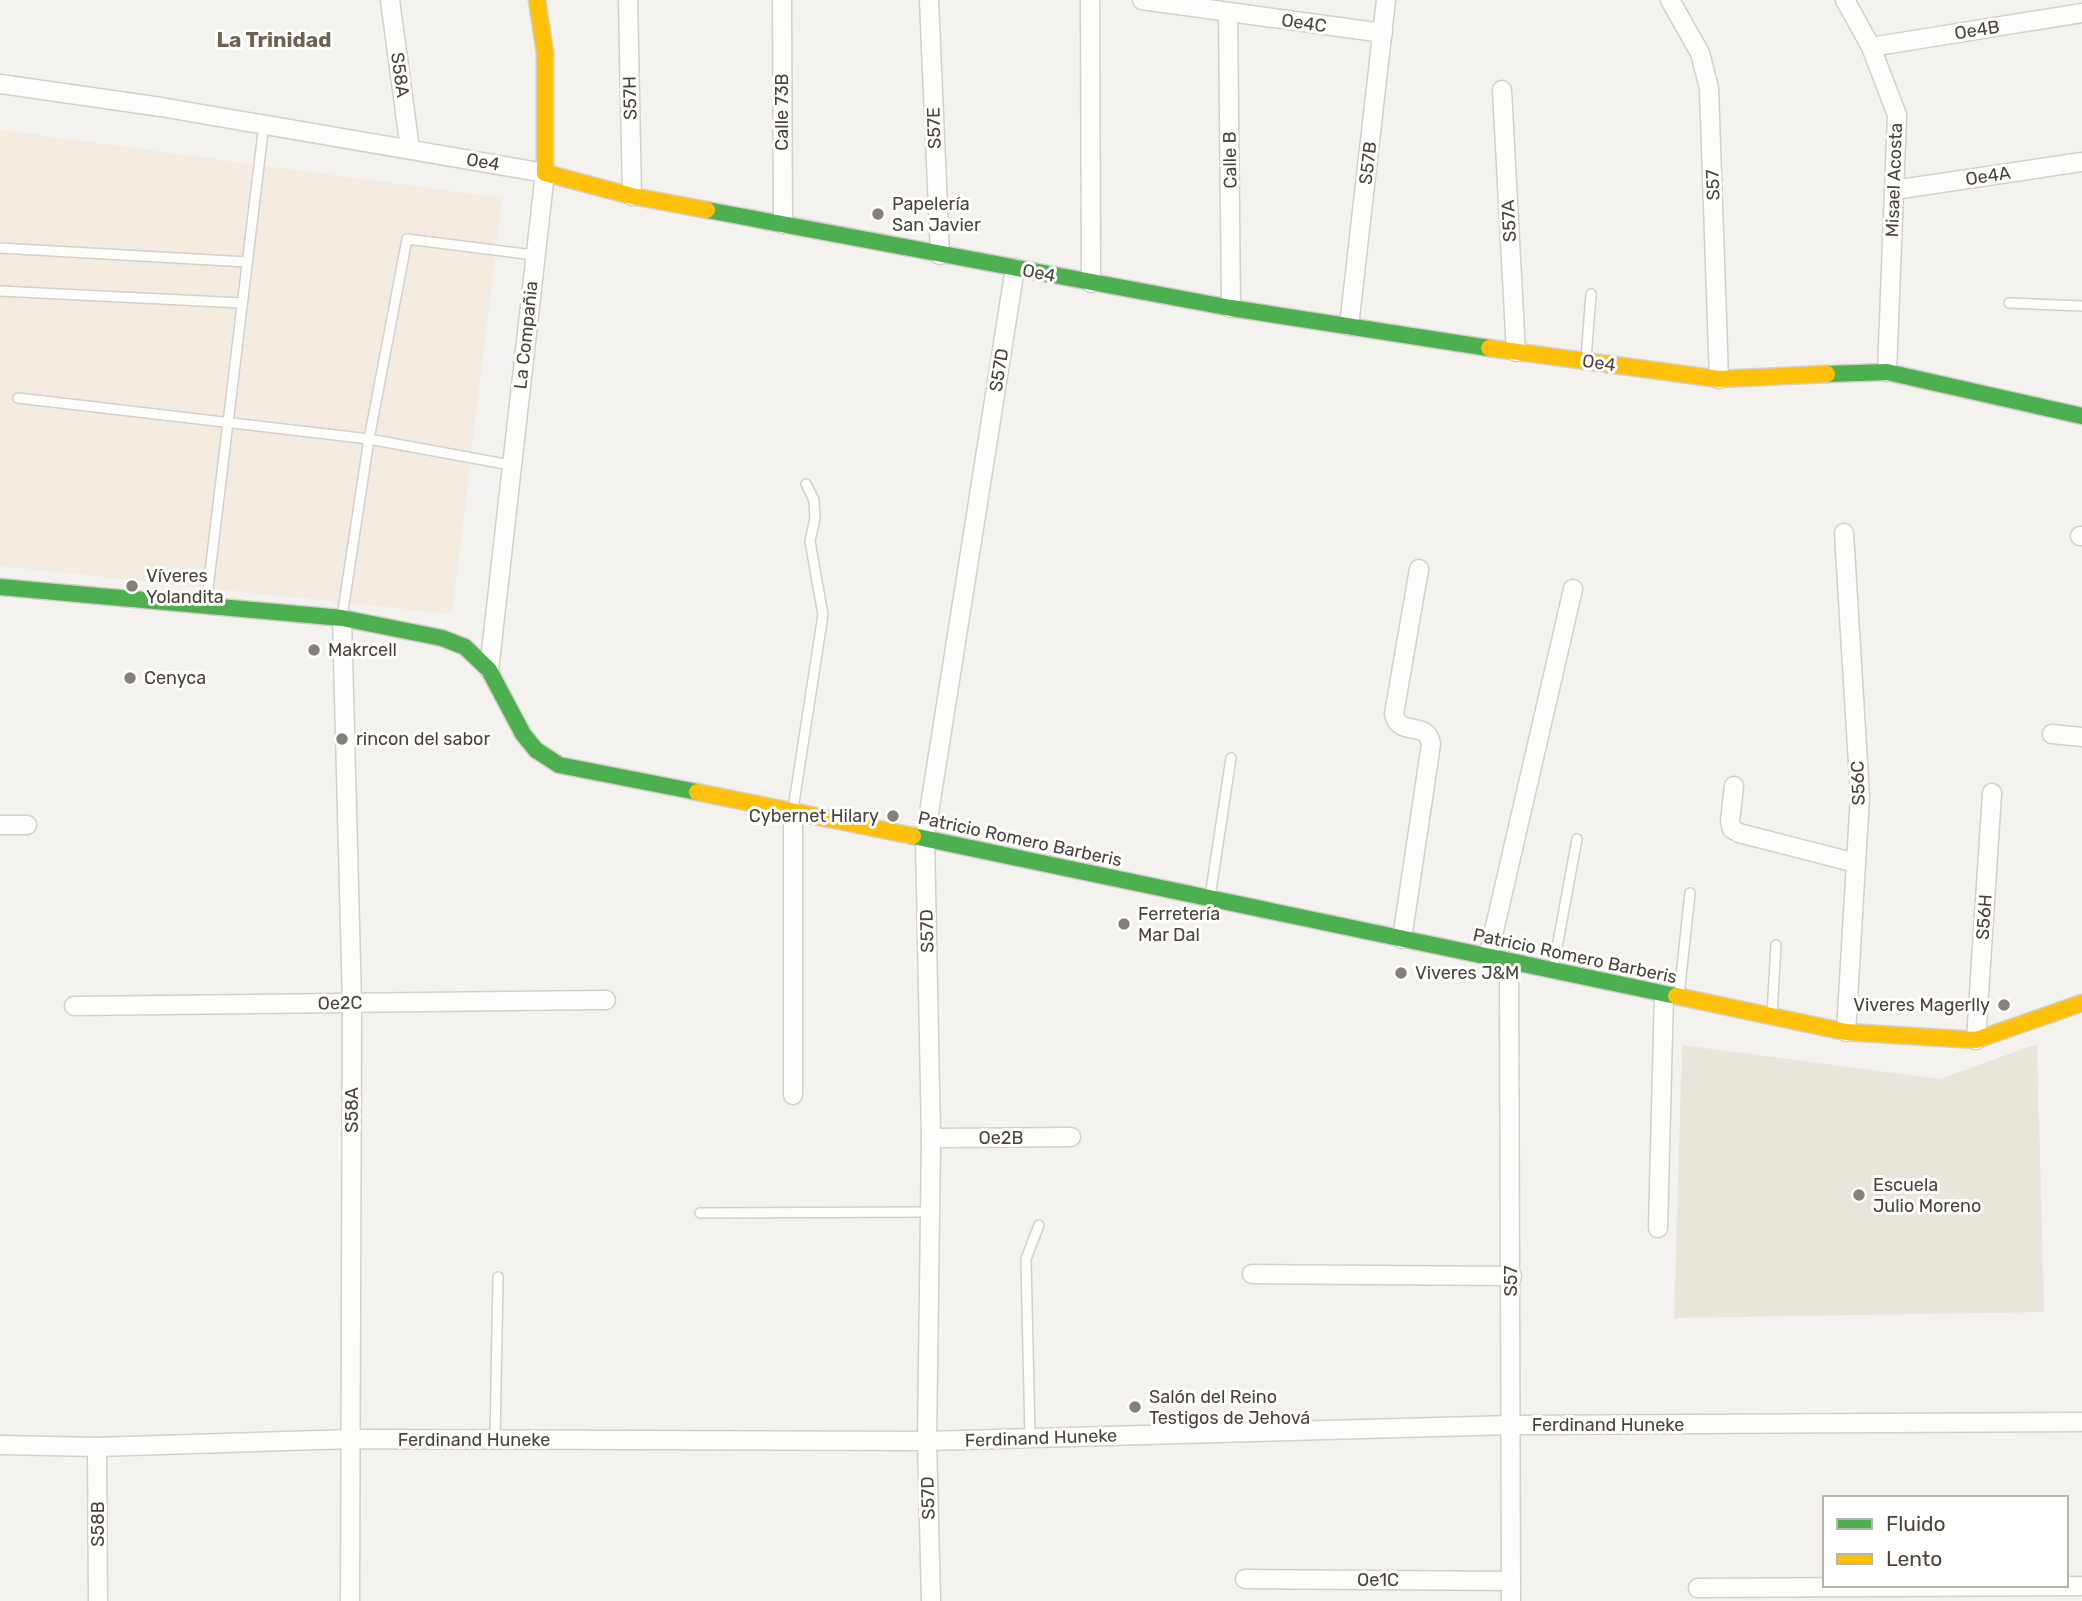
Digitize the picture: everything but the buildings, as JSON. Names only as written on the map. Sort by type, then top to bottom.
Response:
[{"type":"street","name":"S58A","points":[[390,0],[410,149]]},
{"type":"street","name":"La Compañia","points":[[489,670],[545,173],[545,53],[537,0]]},
{"type":"street","name":"S57H","points":[[628,0],[632,196]]},
{"type":"street","name":"Calle 73B","points":[[782,0],[783,224]]},
{"type":"street","name":"S57E","points":[[929,0],[940,255]]},
{"type":"street","points":[[1090,0],[1091,284]]},
{"type":"street","name":"Oe4C","points":[[1143,0],[1383,33]]},
{"type":"street","name":"S57B","points":[[1349,326],[1386,0]]},
{"type":"street","name":"S57","points":[[1670,0],[1700,52],[1710,89],[1719,379]]},
{"type":"street","name":"Misael Acosta","points":[[1844,0],[1871,47],[1896,115],[1887,372]]},
{"type":"street","name":"Calle B","points":[[1228,13],[1231,308]]},
{"type":"street","name":"Oe4B","points":[[1871,47],[2082,13]]},
{"type":"street","name":"Oe4","points":[[0,84],[162,107],[545,173],[632,196],[1091,284],[1231,308],[1516,352],[1719,379],[1887,372],[2082,416]]},
{"type":"street","name":"S57A","points":[[1502,90],[1516,352]]},
{"type":"street","name":"Oe4A","points":[[1894,190],[2082,162]]},
{"type":"street","name":"S57D","points":[[931,1601],[926,1441],[931,1138],[925,838],[1015,268]]},
{"type":"street","name":"S56C","points":[[1844,533],[1860,796],[1846,1032]]},
{"type":"street","points":[[1402,939],[1431,744],[1430,736],[1424,731],[1401,726],[1395,722],[1394,714],[1419,569]]},
{"type":"street","name":"Patricio Romero Barberis","points":[[0,587],[342,618],[442,638],[465,647],[489,670],[523,734],[536,750],[559,765],[925,838],[1846,1032],[1976,1040],[2082,1003]]},
{"type":"street","points":[[1488,957],[1573,589]]},
{"type":"street","name":"S58A","points":[[342,618],[352,1003],[350,1601]]},
{"type":"street","points":[[2052,734],[2082,737]]},
{"type":"street","points":[[1734,786],[1730,821],[1732,829],[1856,863]]},
{"type":"street","name":"S56H","points":[[1976,1040],[1992,793]]},
{"type":"street","points":[[793,811],[793,1095]]},
{"type":"street","points":[[0,825],[27,825]]},
{"type":"street","name":"S57","points":[[1509,962],[1511,1601]]},
{"type":"street","points":[[1658,1228],[1672,996]]},
{"type":"street","name":"Oe2C","points":[[74,1006],[606,1000]]},
{"type":"street","name":"Oe2B","points":[[931,1138],[1071,1137]]},
{"type":"street","points":[[1252,1274],[1511,1276]]},
{"type":"street","name":"Ferdinand Huneke","points":[[0,1446],[97,1447],[352,1439],[926,1441],[1511,1426],[2082,1422]]},
{"type":"street","name":"S58B","points":[[97,1447],[99,1601]]},
{"type":"street","name":"Oe1C","points":[[1245,1579],[1511,1581]]},
{"type":"street","points":[[1698,1588],[1890,1587]]},
{"type":"lane","points":[[206,606],[264,124]]},
{"type":"lane","points":[[342,618],[369,439],[407,239],[534,255]]},
{"type":"lane","points":[[0,248],[247,262]]},
{"type":"lane","points":[[0,291],[242,303]]},
{"type":"lane","points":[[1586,361],[1591,294]]},
{"type":"lane","points":[[2009,303],[2082,306]]},
{"type":"lane","points":[[18,398],[369,439],[511,465]]},
{"type":"lane","points":[[793,811],[823,615],[810,541],[815,518],[814,500],[806,484]]},
{"type":"lane","points":[[1210,898],[1231,758]]},
{"type":"lane","points":[[1552,971],[1577,839]]},
{"type":"lane","points":[[1672,996],[1690,893]]},
{"type":"lane","points":[[1772,1017],[1776,945]]},
{"type":"lane","points":[[700,1213],[930,1212]]},
{"type":"lane","points":[[1030,1438],[1026,1259],[1039,1225]]},
{"type":"lane","points":[[495,1440],[498,1277]]},
{"type":"shaded area","points":[[0,130],[502,198],[452,614],[0,566]]},
{"type":"shaded area","name":"Escuela Julio Moreno","points":[[2037,1044],[2044,1312],[1674,1318],[1682,1045],[1940,1079]]},
{"type":"traffic: fast","points":[[707,210],[1231,308],[1489,348]]},
{"type":"traffic: fast","points":[[1827,374],[1887,372],[2082,416]]},
{"type":"traffic: fast","points":[[0,587],[342,618],[442,638],[465,647],[489,670],[523,734],[536,750],[559,765],[697,792]]},
{"type":"traffic: fast","points":[[913,836],[1676,996]]},
{"type":"traffic: slow","points":[[537,0],[545,53],[545,173],[632,196],[707,210]]},
{"type":"traffic: slow","points":[[1489,348],[1719,379],[1827,374]]},
{"type":"traffic: slow","points":[[697,792],[913,836]]},
{"type":"traffic: slow","points":[[1676,996],[1846,1032],[1976,1040],[2082,1003]]},
{"type":"place","name":"Papelería San Javier","points":[[878,214]]},
{"type":"place","name":"Víveres Yolandita","points":[[132,586]]},
{"type":"place","name":"Makrcell","points":[[314,650]]},
{"type":"place","name":"Cenyca","points":[[130,678]]},
{"type":"place","name":"rincon del sabor","points":[[342,739]]},
{"type":"place","name":"Cybernet Hilary","points":[[893,816]]},
{"type":"place","name":"Ferretería Mar Dal","points":[[1124,924]]},
{"type":"place","name":"Viveres J&M","points":[[1401,973]]},
{"type":"place","name":"Viveres Magerlly","points":[[2004,1005]]},
{"type":"place","name":"Escuela Julio Moreno","points":[[1859,1195]]},
{"type":"place","name":"Salón del Reino Testigos de Jehová","points":[[1135,1407]]},
{"type":"district","name":"La Trinidad","points":[[274,40]]}]
